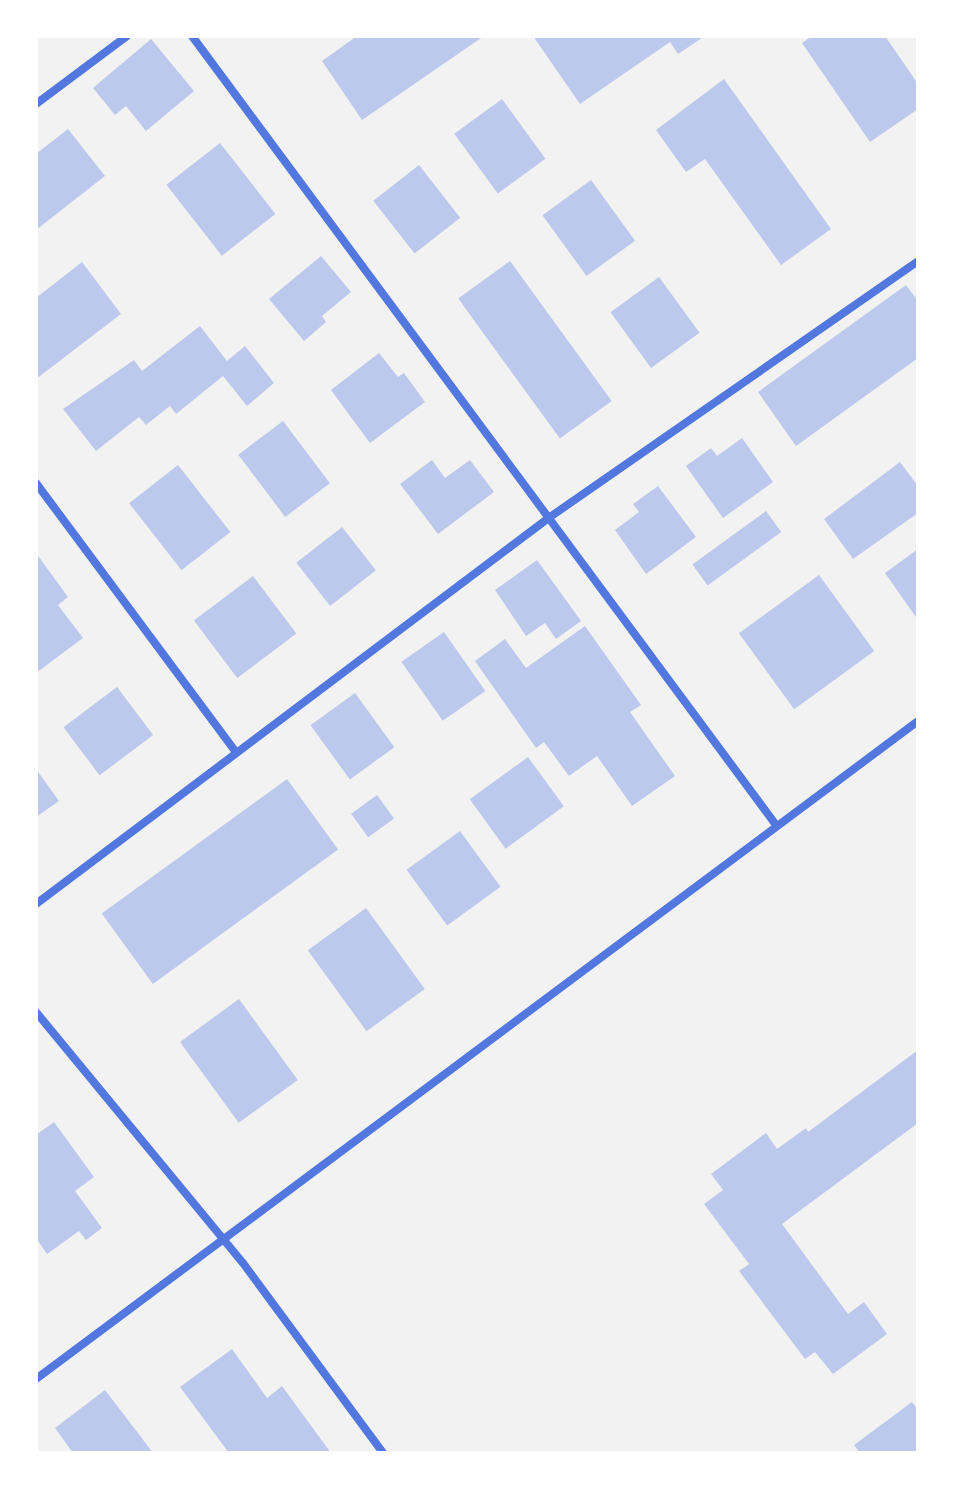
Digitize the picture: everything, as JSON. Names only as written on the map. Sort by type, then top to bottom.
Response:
[{"type":"street","points":[[36,104],[127,36]]},
{"type":"street","points":[[192,36],[776,825]]},
{"type":"street","points":[[36,904],[550,517],[918,261]]},
{"type":"street","points":[[36,483],[236,752]]},
{"type":"street","points":[[36,1379],[225,1241],[918,721]]},
{"type":"street","points":[[36,1012],[225,1241],[383,1453]]},
{"type":"building","points":[[357,36],[484,36],[362,120],[322,61]]},
{"type":"building","points":[[533,36],[705,36],[678,54],[670,42],[580,104]]},
{"type":"building","points":[[812,36],[885,36],[918,84],[918,109],[870,142],[802,43]]},
{"type":"building","points":[[151,39],[194,91],[146,131],[126,106],[115,115],[93,88]]},
{"type":"building","points":[[724,79],[831,229],[781,265],[705,159],[686,172],[656,130]]},
{"type":"building","points":[[502,99],[545,159],[498,194],[454,134]]},
{"type":"building","points":[[68,129],[105,176],[36,230],[36,154]]},
{"type":"building","points":[[220,143],[275,214],[222,256],[166,185]]},
{"type":"building","points":[[419,165],[460,218],[415,254],[373,201]]},
{"type":"building","points":[[591,180],[635,241],[587,276],[542,215]]},
{"type":"building","points":[[321,256],[351,292],[322,316],[326,322],[304,341],[269,299]]},
{"type":"building","points":[[510,261],[612,401],[560,439],[458,299]]},
{"type":"building","points":[[82,262],[121,314],[36,379],[36,298]]},
{"type":"building","points":[[659,277],[700,333],[651,368],[610,312]]},
{"type":"building","points":[[906,285],[918,301],[918,358],[796,446],[758,392]]},
{"type":"building","points":[[200,326],[227,361],[245,346],[274,383],[247,406],[223,376],[176,414],[170,406],[146,425],[139,417],[96,451],[63,409],[134,360],[142,371]]},
{"type":"building","points":[[379,353],[398,377],[404,373],[425,402],[370,443],[331,390]]},
{"type":"building","points":[[283,421],[330,483],[285,517],[238,455]]},
{"type":"building","points":[[742,438],[773,482],[723,518],[686,466],[711,448],[717,456]]},
{"type":"building","points":[[432,460],[445,478],[470,460],[494,492],[438,534],[400,484]]},
{"type":"building","points":[[900,462],[918,486],[918,513],[853,559],[824,519]]},
{"type":"building","points":[[178,465],[230,532],[181,570],[129,503]]},
{"type":"building","points":[[658,486],[696,537],[646,574],[615,530],[639,512],[633,504]]},
{"type":"building","points":[[766,511],[781,532],[708,586],[692,564]]},
{"type":"building","points":[[342,527],[376,570],[330,606],[296,563]]},
{"type":"building","points":[[918,549],[918,620],[885,573]]},
{"type":"building","points":[[36,553],[68,597],[58,605],[83,638],[36,673]]},
{"type":"building","points":[[537,560],[581,621],[556,639],[545,623],[526,636],[495,590]]},
{"type":"building","points":[[819,575],[874,651],[794,709],[739,633]]},
{"type":"building","points":[[253,576],[296,634],[237,678],[194,621]]},
{"type":"building","points":[[585,626],[641,705],[630,712],[675,776],[632,806],[597,756],[569,776],[544,742],[536,748],[475,661],[505,639],[526,668]]},
{"type":"building","points":[[444,632],[485,691],[443,721],[401,662]]},
{"type":"building","points":[[117,687],[153,735],[100,775],[63,727]]},
{"type":"building","points":[[355,693],[394,747],[350,780],[311,725]]},
{"type":"building","points":[[528,757],[564,806],[506,849],[470,799]]},
{"type":"building","points":[[36,769],[59,801],[36,817]]},
{"type":"building","points":[[287,779],[338,849],[153,984],[102,914]]},
{"type":"building","points":[[377,795],[394,818],[368,837],[351,814]]},
{"type":"building","points":[[460,831],[501,887],[447,926],[407,870]]},
{"type":"building","points":[[366,908],[425,989],[367,1031],[308,950]]},
{"type":"building","points":[[239,999],[298,1080],[239,1123],[180,1042]]},
{"type":"building","points":[[918,1050],[918,1123],[782,1224],[848,1314],[864,1302],[887,1334],[833,1374],[815,1352],[805,1359],[739,1271],[749,1264],[704,1204],[723,1190],[711,1174],[766,1133],[777,1149],[806,1128],[808,1132]]},
{"type":"building","points":[[54,1122],[94,1177],[75,1191],[102,1228],[86,1240],[79,1231],[47,1254],[36,1238],[36,1135]]},
{"type":"building","points":[[232,1349],[267,1398],[282,1386],[331,1453],[229,1453],[180,1387]]},
{"type":"building","points":[[105,1390],[153,1453],[73,1453],[55,1428]]},
{"type":"building","points":[[912,1402],[918,1410],[918,1453],[860,1453],[854,1445]]}]
